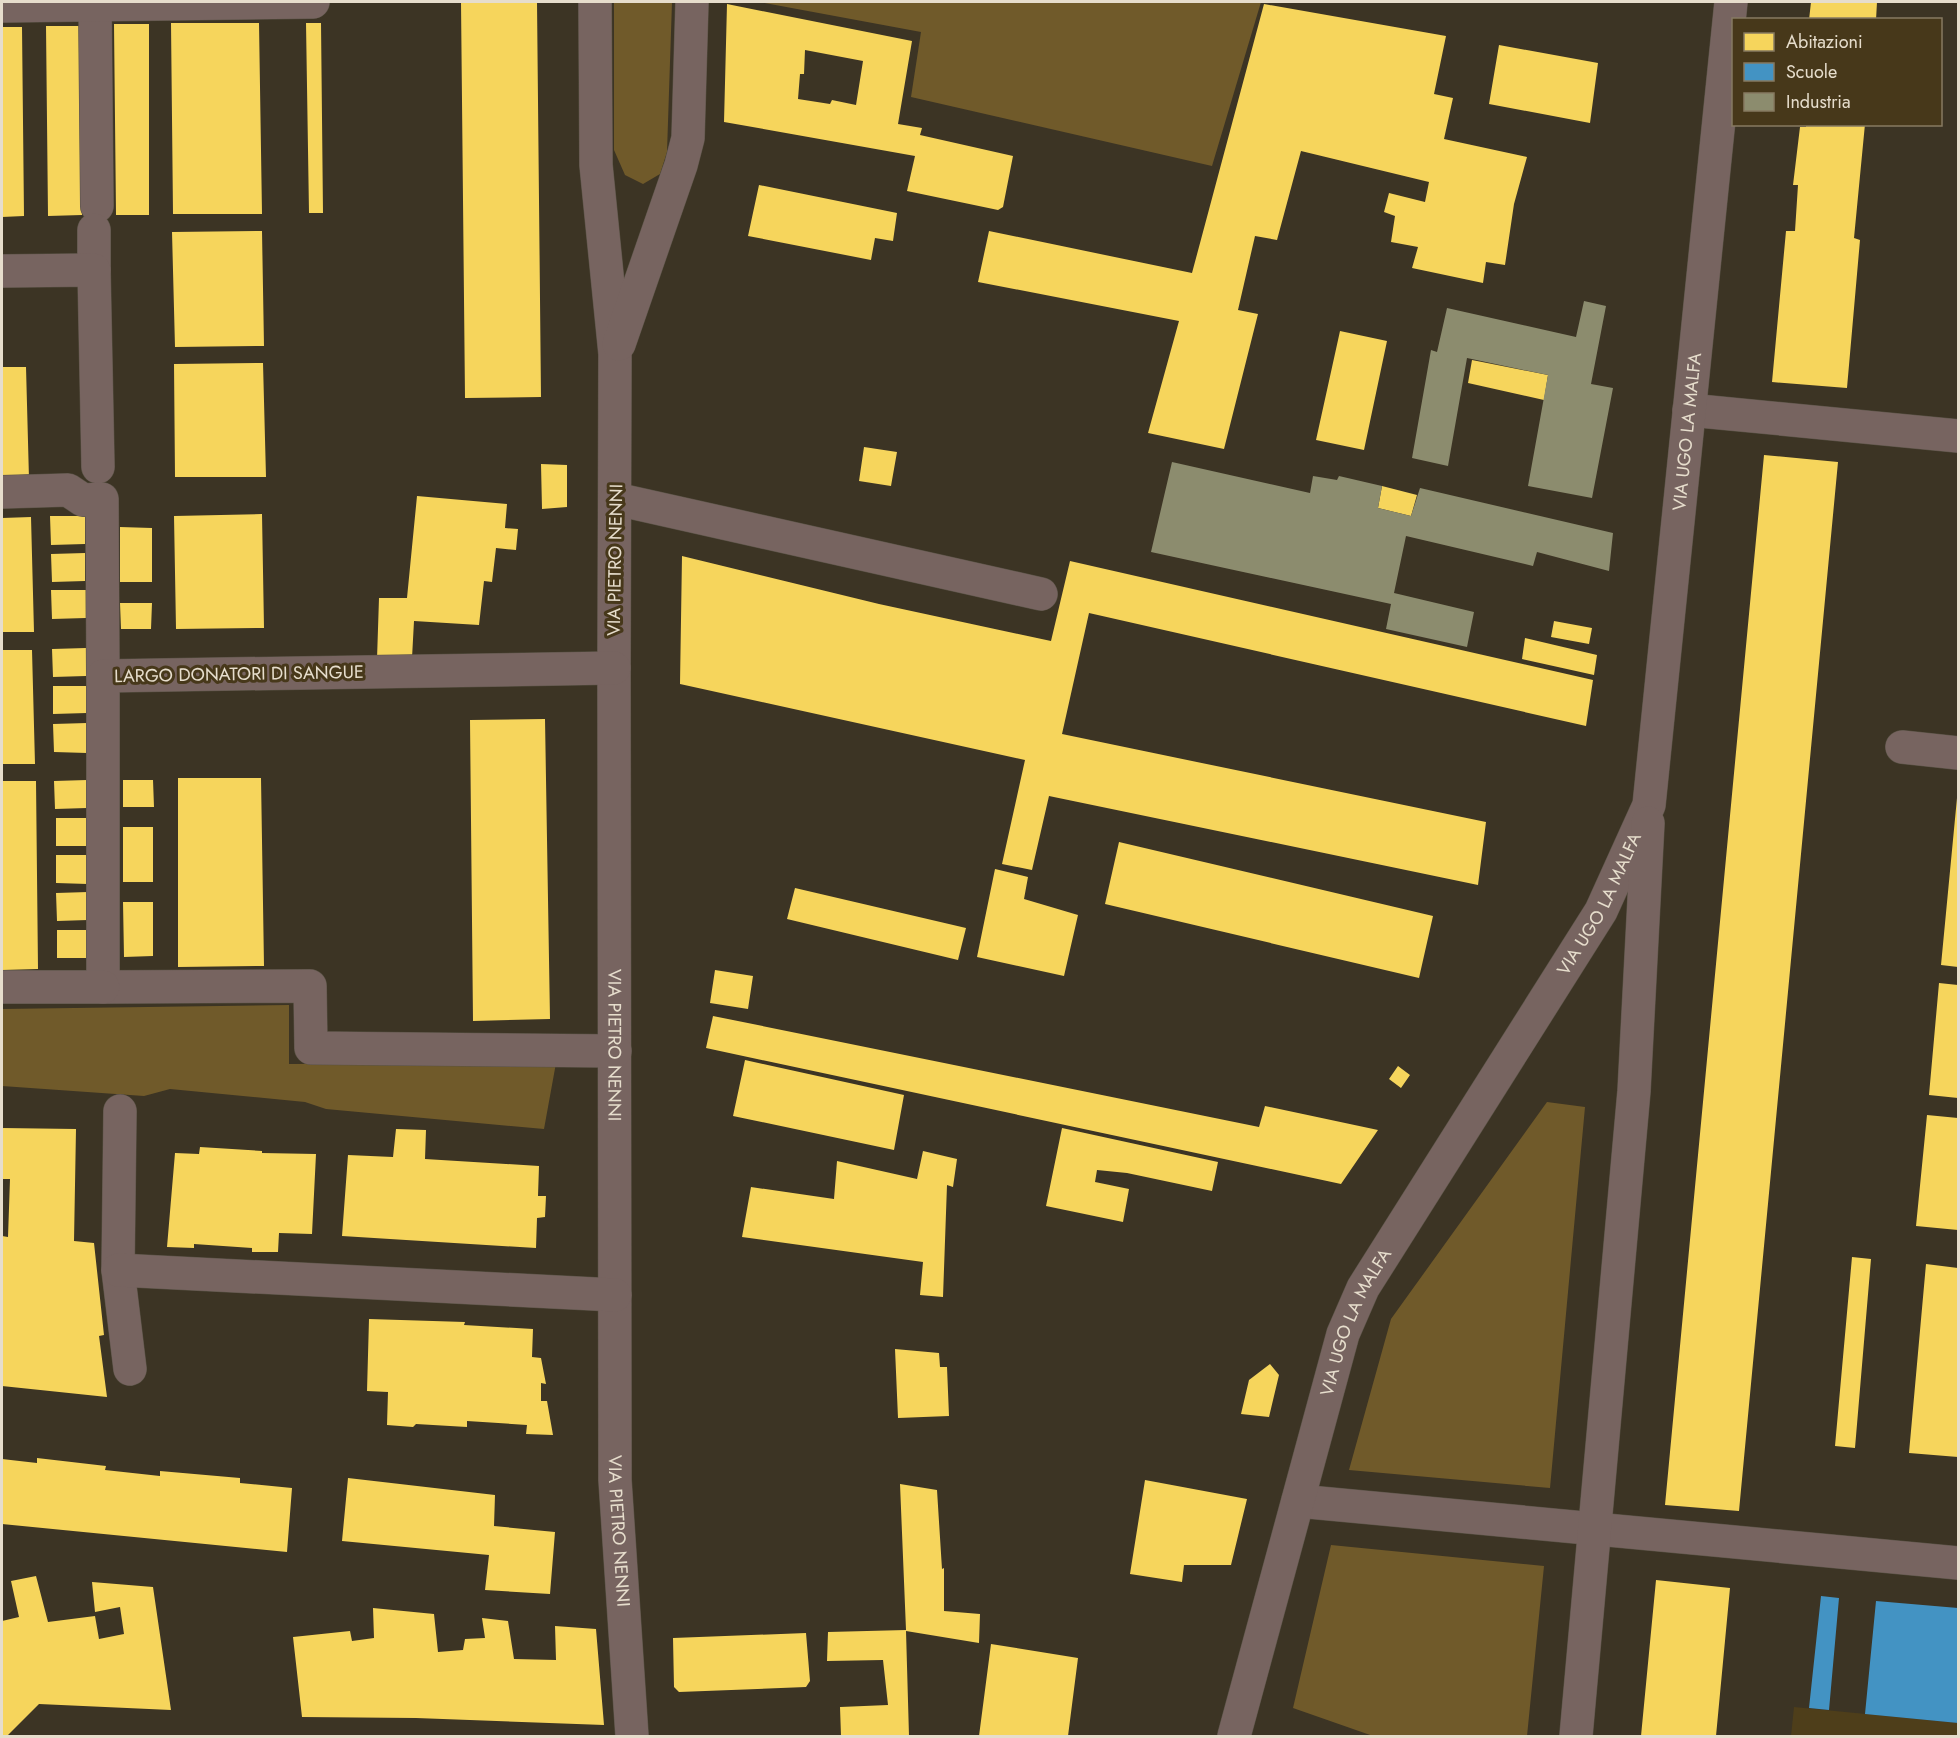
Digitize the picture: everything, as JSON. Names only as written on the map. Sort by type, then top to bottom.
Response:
[{"type":"street","points":[[2,6],[95,3],[313,2]]},
{"type":"street","name":"VIA PIETRO NENNI","points":[[595,2],[596,165],[615,354],[615,1480],[632,1737]]},
{"type":"street","name":"VIA PIETRO NENNI","points":[[615,354],[681,165],[688,138],[693,2]]},
{"type":"street","name":"VIA UGO LA MALFA","points":[[1234,1737],[1343,1334],[1363,1288],[1601,911],[1649,805],[1731,2]]},
{"type":"street","points":[[95,3],[94,270],[98,467]]},
{"type":"street","points":[[2,271],[94,270]]},
{"type":"street","points":[[1689,410],[1959,436]]},
{"type":"street","points":[[2,492],[68,490],[83,500],[102,499],[103,676]]},
{"type":"street","points":[[616,499],[1041,594]]},
{"type":"street","name":"LARGO DONATORI DI SANGUE","points":[[103,987],[103,676],[614,668]]},
{"type":"street","points":[[1902,747],[1959,753]]},
{"type":"street","points":[[1576,1737],[1634,1091],[1649,805]]},
{"type":"street","points":[[2,987],[310,986],[311,1048],[615,1052]]},
{"type":"street","points":[[120,1111],[118,1270],[130,1369]]},
{"type":"street","points":[[118,1270],[615,1295]]},
{"type":"street","points":[[1298,1502],[1959,1563]]},
{"type":"shaded area","points":[[614,2],[672,2],[667,152],[660,174],[643,184],[625,175],[614,150]]},
{"type":"shaded area","points":[[759,2],[1261,2],[1212,166],[911,97],[921,32]]},
{"type":"shaded area","points":[[289,1005],[289,1064],[556,1063],[544,1129],[326,1109],[305,1102],[170,1089],[144,1096],[2,1086],[2,1009]]},
{"type":"shaded area","points":[[1547,1102],[1585,1107],[1550,1488],[1349,1470],[1391,1319]]},
{"type":"shaded area","points":[[1331,1545],[1544,1566],[1527,1736],[1373,1736],[1293,1708]]},
{"type":"shaded area","points":[[1794,1707],[1958,1723],[1958,1736],[1791,1736]]},
{"type":"building: Abitazioni","points":[[461,2],[537,2],[541,397],[465,398]]},
{"type":"building: Abitazioni","points":[[1811,2],[1877,2],[1876,18],[1809,18]]},
{"type":"building: Abitazioni","points":[[727,4],[912,41],[898,124],[922,128],[920,135],[1013,156],[1003,207],[998,210],[907,191],[915,156],[724,122]],"holes":[[[805,50],[863,61],[856,105],[832,100],[830,104],[798,99],[800,74],[804,74]]]},
{"type":"building: Abitazioni","points":[[1264,4],[1446,36],[1434,94],[1453,98],[1444,139],[1527,157],[1514,204],[1505,265],[1486,262],[1483,283],[1412,268],[1418,247],[1391,242],[1395,216],[1384,212],[1389,193],[1425,202],[1429,182],[1301,151],[1277,240],[1255,236],[1238,310],[1258,314],[1224,449],[1148,433],[1179,321],[978,282],[989,231],[1192,273]]},
{"type":"building: Abitazioni","points":[[171,23],[259,23],[262,214],[173,214]]},
{"type":"building: Abitazioni","points":[[306,23],[321,23],[323,213],[309,213]]},
{"type":"building: Abitazioni","points":[[114,24],[149,24],[149,215],[116,215]]},
{"type":"building: Abitazioni","points":[[46,26],[79,26],[82,215],[48,216]]},
{"type":"building: Abitazioni","points":[[2,27],[22,27],[24,216],[2,217]]},
{"type":"building: Abitazioni","points":[[1499,45],[1598,63],[1590,123],[1489,104]]},
{"type":"building: Abitazioni","points":[[1865,126],[1854,238],[1860,240],[1847,388],[1772,382],[1786,231],[1795,231],[1798,185],[1793,185],[1800,127]]},
{"type":"building: Abitazioni","points":[[759,185],[897,213],[893,241],[875,238],[871,260],[748,236]]},
{"type":"building: Abitazioni","points":[[262,231],[264,346],[175,347],[172,232]]},
{"type":"building: Abitazioni","points":[[1340,331],[1387,341],[1364,450],[1316,440]]},
{"type":"building: Abitazioni","points":[[1472,360],[1548,375],[1544,400],[1468,383]]},
{"type":"building: Abitazioni","points":[[263,363],[266,477],[175,477],[174,364]]},
{"type":"building: Abitazioni","points":[[2,367],[26,367],[29,479],[2,480]]},
{"type":"building: Abitazioni","points":[[864,447],[897,452],[891,486],[859,481]]},
{"type":"building: Abitazioni","points":[[1764,455],[1838,462],[1739,1511],[1665,1505]]},
{"type":"building: Abitazioni","points":[[541,464],[567,465],[567,507],[542,509]]},
{"type":"building: Abitazioni","points":[[1382,486],[1417,495],[1411,516],[1378,508]]},
{"type":"building: Abitazioni","points":[[417,496],[507,504],[505,528],[518,529],[516,550],[496,548],[492,582],[484,581],[479,625],[414,621],[412,658],[377,659],[379,598],[407,598]]},
{"type":"building: Abitazioni","points":[[262,514],[264,628],[176,629],[174,516]]},
{"type":"building: Abitazioni","points":[[50,516],[85,516],[85,544],[51,545]]},
{"type":"building: Abitazioni","points":[[31,517],[34,632],[2,632],[2,518]]},
{"type":"building: Abitazioni","points":[[120,527],[152,528],[152,582],[120,582]]},
{"type":"building: Abitazioni","points":[[85,553],[85,581],[52,582],[51,554]]},
{"type":"building: Abitazioni","points":[[682,556],[879,604],[1051,641],[1070,561],[1593,680],[1586,726],[1089,613],[1062,734],[1486,822],[1478,885],[1049,796],[1032,870],[1002,864],[1025,760],[680,684]]},
{"type":"building: Abitazioni","points":[[51,590],[86,590],[86,618],[52,619]]},
{"type":"building: Abitazioni","points":[[120,603],[152,603],[151,629],[121,629]]},
{"type":"building: Abitazioni","points":[[1554,621],[1592,628],[1589,644],[1551,637]]},
{"type":"building: Abitazioni","points":[[1525,638],[1597,655],[1594,675],[1522,659]]},
{"type":"building: Abitazioni","points":[[86,648],[86,676],[53,677],[52,649]]},
{"type":"building: Abitazioni","points":[[2,650],[32,650],[35,764],[2,764]]},
{"type":"building: Abitazioni","points":[[53,686],[87,686],[87,713],[53,714]]},
{"type":"building: Abitazioni","points":[[545,719],[550,1019],[473,1021],[470,720]]},
{"type":"building: Abitazioni","points":[[87,723],[87,753],[54,752],[53,724]]},
{"type":"building: Abitazioni","points":[[178,778],[261,778],[264,966],[178,967]]},
{"type":"building: Abitazioni","points":[[87,780],[87,808],[55,809],[54,781]]},
{"type":"building: Abitazioni","points":[[123,780],[153,780],[154,807],[123,807]]},
{"type":"building: Abitazioni","points":[[2,781],[36,781],[38,969],[2,970]]},
{"type":"building: Abitazioni","points":[[1958,798],[1958,967],[1941,965]]},
{"type":"building: Abitazioni","points":[[56,818],[87,818],[88,846],[56,846]]},
{"type":"building: Abitazioni","points":[[123,827],[153,827],[153,882],[123,882]]},
{"type":"building: Abitazioni","points":[[1119,842],[1433,916],[1419,978],[1105,904]]},
{"type":"building: Abitazioni","points":[[56,855],[87,855],[88,884],[56,883]]},
{"type":"building: Abitazioni","points":[[995,869],[1028,877],[1024,899],[1078,915],[1064,976],[977,957]]},
{"type":"building: Abitazioni","points":[[795,888],[966,928],[958,960],[787,919]]},
{"type":"building: Abitazioni","points":[[88,892],[88,920],[57,921],[56,893]]},
{"type":"building: Abitazioni","points":[[123,902],[153,902],[153,956],[124,957]]},
{"type":"building: Abitazioni","points":[[57,930],[88,930],[88,958],[57,958]]},
{"type":"building: Abitazioni","points":[[715,970],[753,976],[748,1009],[710,1003]]},
{"type":"building: Abitazioni","points":[[1939,983],[1958,985],[1958,1098],[1929,1095]]},
{"type":"building: Abitazioni","points":[[713,1016],[1259,1127],[1265,1106],[1378,1130],[1341,1184],[706,1048]]},
{"type":"building: Abitazioni","points":[[745,1060],[904,1095],[894,1150],[733,1116]]},
{"type":"building: Abitazioni","points":[[1398,1066],[1410,1075],[1401,1088],[1389,1079]]},
{"type":"building: Abitazioni","points":[[1927,1115],[1958,1118],[1958,1230],[1916,1226]]},
{"type":"building: Abitazioni","points":[[2,1128],[76,1129],[74,1241],[94,1243],[104,1335],[99,1336],[107,1397],[2,1386],[2,1236],[8,1237],[10,1179],[2,1179]]},
{"type":"building: Abitazioni","points":[[1062,1128],[1218,1162],[1212,1191],[1127,1173],[1097,1170],[1095,1182],[1129,1189],[1123,1222],[1046,1206]]},
{"type":"building: Abitazioni","points":[[396,1129],[426,1130],[425,1159],[539,1166],[538,1196],[546,1196],[545,1217],[537,1218],[536,1248],[342,1236],[348,1155],[393,1157]]},
{"type":"building: Abitazioni","points":[[200,1147],[262,1151],[262,1153],[316,1154],[312,1234],[279,1233],[278,1252],[252,1252],[252,1248],[194,1244],[194,1248],[167,1247],[175,1153],[199,1154]]},
{"type":"building: Abitazioni","points":[[923,1151],[957,1159],[953,1187],[947,1185],[943,1297],[920,1295],[923,1262],[742,1237],[751,1187],[834,1199],[837,1161],[917,1179]]},
{"type":"building: Abitazioni","points":[[1852,1257],[1871,1259],[1855,1448],[1835,1446]]},
{"type":"building: Abitazioni","points":[[1926,1264],[1958,1268],[1958,1457],[1909,1453]]},
{"type":"building: Abitazioni","points":[[369,1319],[465,1322],[464,1325],[533,1329],[532,1357],[541,1358],[546,1384],[541,1383],[541,1401],[547,1401],[553,1435],[526,1434],[527,1425],[467,1421],[467,1427],[387,1425],[388,1392],[367,1391]]},
{"type":"building: Abitazioni","points":[[895,1349],[939,1353],[940,1367],[947,1367],[949,1416],[898,1418]]},
{"type":"building: Abitazioni","points":[[1270,1364],[1279,1375],[1269,1417],[1241,1414],[1249,1380]]},
{"type":"building: Abitazioni","points":[[37,1458],[106,1466],[105,1470],[160,1476],[160,1471],[240,1478],[240,1483],[292,1488],[287,1552],[2,1524],[2,1459],[37,1463]]},
{"type":"building: Abitazioni","points":[[348,1478],[495,1495],[494,1526],[555,1532],[550,1594],[485,1590],[489,1555],[342,1541]]},
{"type":"building: Abitazioni","points":[[1145,1480],[1247,1499],[1231,1565],[1184,1565],[1182,1582],[1130,1574]]},
{"type":"building: Abitazioni","points":[[900,1484],[937,1490],[942,1569],[944,1568],[944,1611],[980,1614],[979,1643],[906,1631],[909,1736],[841,1736],[840,1707],[888,1705],[883,1660],[827,1661],[828,1632],[906,1630]]},
{"type":"building: Abitazioni","points":[[36,1576],[48,1622],[95,1616],[99,1639],[124,1634],[120,1607],[95,1612],[92,1582],[153,1587],[171,1710],[39,1704],[7,1736],[2,1736],[2,1621],[19,1617],[11,1581]]},
{"type":"building: Abitazioni","points":[[1656,1580],[1730,1588],[1716,1736],[1641,1736]]},
{"type":"building: Abitazioni","points":[[373,1608],[434,1614],[438,1652],[463,1650],[465,1639],[485,1638],[482,1618],[508,1621],[514,1659],[556,1660],[555,1626],[596,1629],[604,1725],[416,1718],[302,1717],[293,1637],[350,1631],[352,1641],[374,1638]]},
{"type":"building: Abitazioni","points":[[806,1633],[810,1681],[806,1687],[679,1692],[674,1687],[673,1638]]},
{"type":"building: Abitazioni","points":[[991,1644],[1078,1658],[1068,1736],[979,1736]]},
{"type":"building: Scuole","points":[[1821,1596],[1839,1598],[1829,1710],[1809,1708]]},
{"type":"building: Scuole","points":[[1876,1601],[1958,1608],[1958,1723],[1865,1714]]},
{"type":"building: Industria","points":[[1584,301],[1606,306],[1591,384],[1613,388],[1592,498],[1528,486],[1548,375],[1467,358],[1448,466],[1412,458],[1431,350],[1437,352],[1447,308],[1576,337]]},
{"type":"building: Industria","points":[[1172,462],[1310,493],[1313,476],[1337,480],[1339,476],[1382,486],[1378,508],[1411,516],[1420,488],[1613,533],[1609,571],[1537,552],[1533,566],[1406,536],[1394,593],[1474,612],[1467,647],[1386,629],[1391,604],[1151,552]]}]
